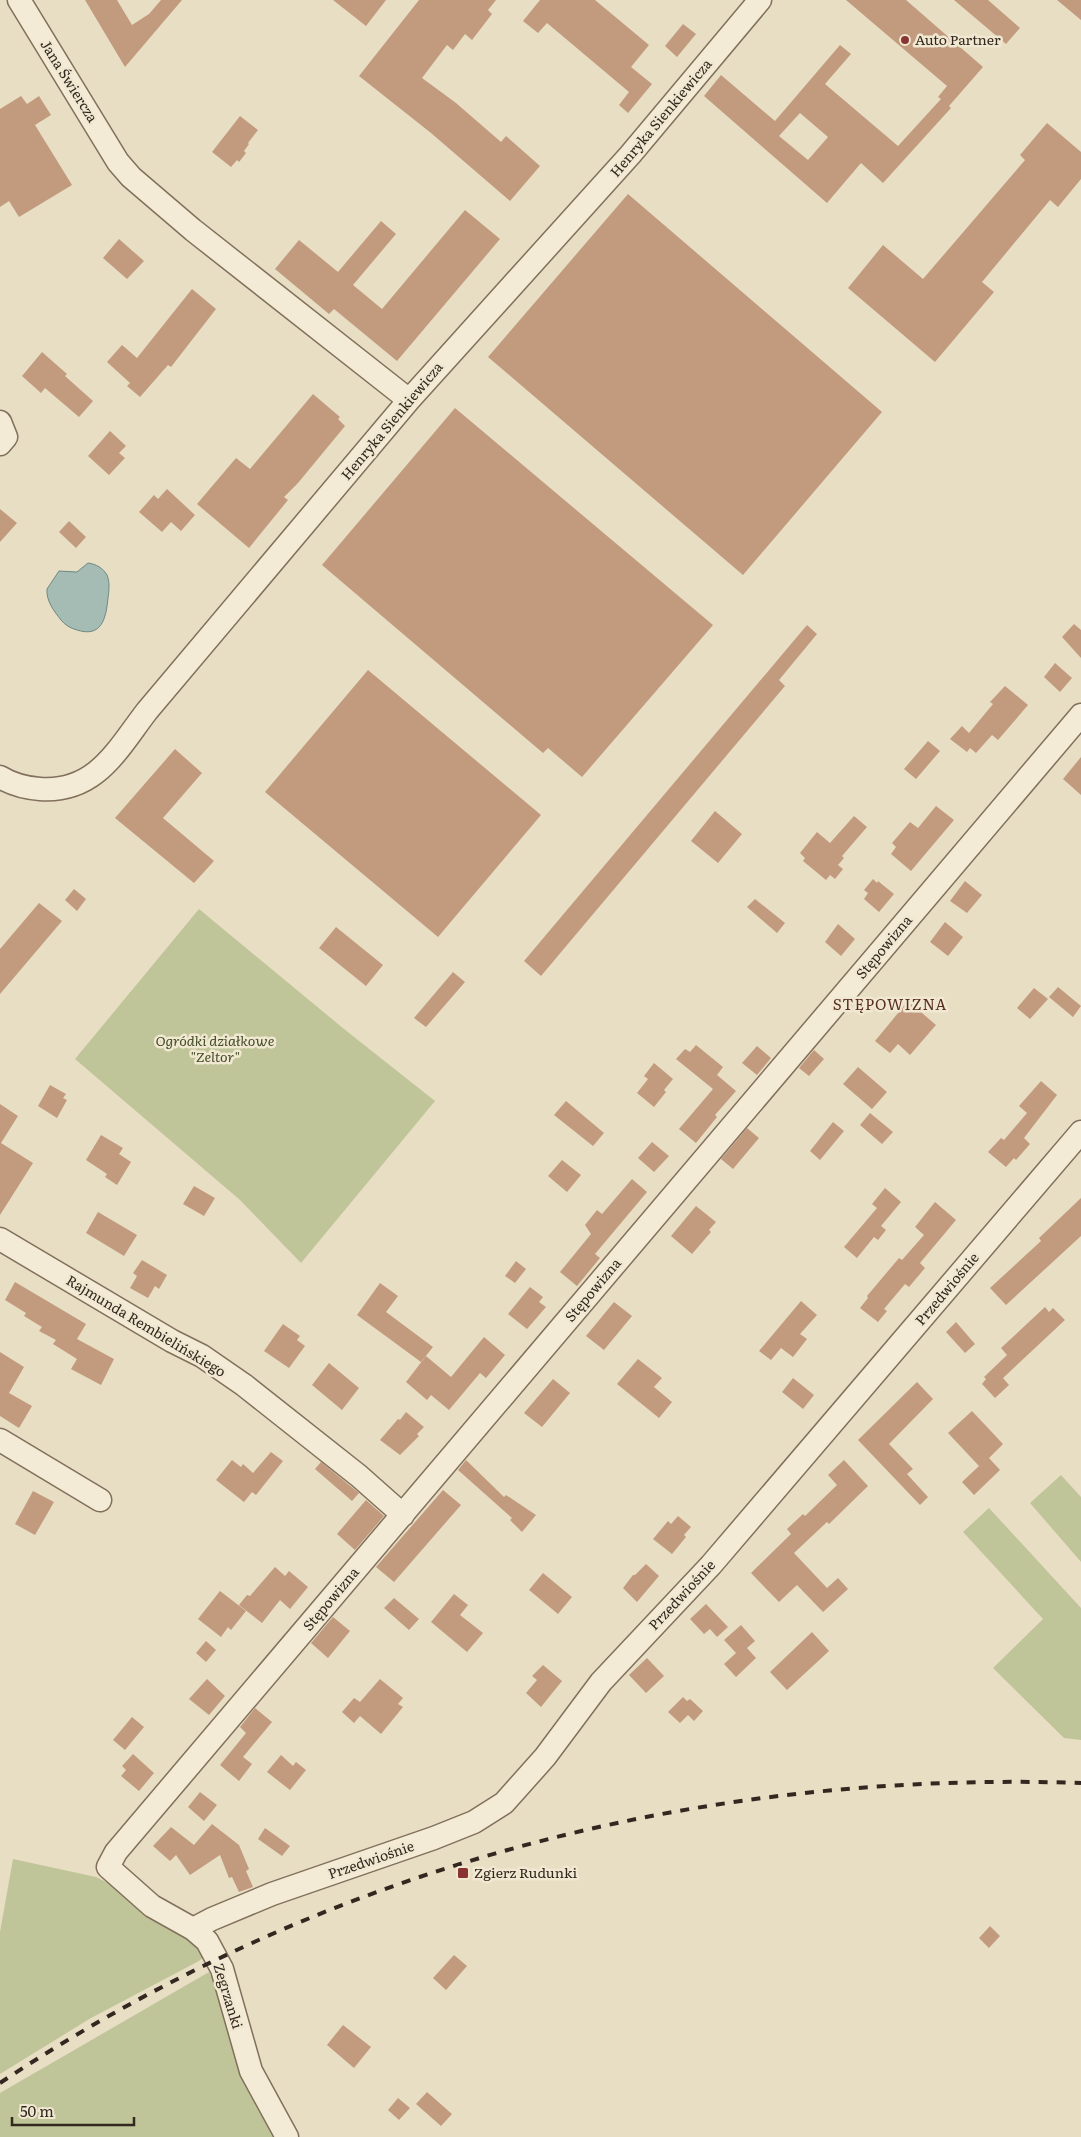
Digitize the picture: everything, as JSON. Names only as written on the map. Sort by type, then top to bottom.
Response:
[{"type":"street","name":"Jana Świercza","points":[[19,0],[118,162],[131,177],[193,230],[409,400]]},
{"type":"street","name":"Henryka Sienkiewicza","points":[[1,780],[26,788],[66,789],[94,775],[112,757],[147,711],[409,400],[630,155],[760,0]]},
{"type":"street","points":[[0,422],[6,437],[0,444]]},
{"type":"street","name":"Stępowizna","points":[[108,1867],[116,1852],[1081,715]]},
{"type":"street","name":"Przedwiośnie","points":[[193,1929],[272,1894],[468,1825],[484,1817],[504,1803],[545,1758],[601,1682],[712,1565],[1081,1132]]},
{"type":"street","name":"Rajmunda Rembielińskiego","points":[[0,1239],[172,1342],[202,1356],[258,1396],[359,1476],[403,1515]]},
{"type":"street","points":[[0,1440],[100,1500]]},
{"type":"street","name":"Zegrzanki","points":[[108,1867],[152,1906],[193,1929],[207,1941],[218,1959],[231,1997],[251,2071],[287,2137]]},
{"type":"green space","name":"Ogródki działkowe \"Zeltor\"","points":[[199,909],[344,1029],[435,1101],[301,1263],[240,1200],[75,1059]]},
{"type":"green space","points":[[1061,1475],[1081,1497],[1081,1562],[1030,1503]]},
{"type":"green space","points":[[989,1508],[1081,1608],[1081,1740],[1064,1738],[993,1668],[1043,1619],[963,1532]]},
{"type":"green space","points":[[13,1859],[96,1877],[120,1889],[192,1935],[206,1955],[199,1961],[91,2018],[0,2074],[0,1932]]},
{"type":"green space","points":[[209,1972],[221,1997],[231,2039],[247,2089],[276,2137],[0,2137],[0,2093]]},
{"type":"water","points":[[88,563],[99,567],[107,575],[109,589],[104,619],[97,629],[85,632],[72,628],[63,622],[51,606],[47,589],[59,571],[77,572]]},
{"type":"building","points":[[85,0],[117,0],[132,25],[149,14],[161,0],[182,0],[125,67]]},
{"type":"building","points":[[333,0],[386,0],[366,26]]},
{"type":"building","points":[[419,0],[496,0],[488,10],[492,14],[472,40],[465,34],[453,50],[447,45],[422,78],[456,103],[501,142],[506,136],[540,166],[510,201],[431,133],[359,76]]},
{"type":"building","points":[[540,0],[595,0],[649,45],[631,67],[652,84],[628,113],[619,105],[629,92],[547,23],[538,33],[523,21]]},
{"type":"building","points":[[846,0],[906,0],[983,67],[949,106],[951,108],[883,183],[861,163],[827,203],[704,96],[721,75],[775,121],[840,45],[851,54],[825,84],[898,146],[941,99],[938,97],[947,86]],"holes":[[[800,113],[828,137],[808,160],[779,136]]]},
{"type":"building","points":[[954,0],[988,0],[1020,28],[1006,44]]},
{"type":"building","points":[[1057,0],[1081,0],[1081,20]]},
{"type":"building","points":[[683,24],[696,34],[677,57],[665,46]]},
{"type":"building","points":[[21,96],[27,104],[39,96],[51,115],[35,125],[72,185],[19,217],[9,201],[0,207],[0,109]]},
{"type":"building","points":[[240,116],[258,130],[248,143],[244,151],[246,153],[239,162],[237,160],[231,167],[212,152]]},
{"type":"building","points":[[1047,123],[1081,152],[1081,179],[1058,207],[1050,200],[982,282],[994,292],[935,362],[848,288],[883,245],[923,279],[1025,160],[1020,155]]},
{"type":"building","points":[[628,194],[882,412],[743,575],[488,357]]},
{"type":"building","points":[[465,210],[500,239],[397,361],[334,309],[329,314],[275,269],[299,240],[338,272],[381,221],[396,234],[353,285],[382,309]]},
{"type":"building","points":[[119,239],[144,261],[127,279],[103,258]]},
{"type":"building","points":[[192,289],[216,309],[171,367],[168,365],[140,397],[127,386],[130,383],[107,362],[122,345],[137,358]]},
{"type":"building","points":[[42,352],[93,401],[79,417],[45,388],[41,393],[22,376]]},
{"type":"building","points":[[313,394],[340,417],[338,419],[345,426],[284,497],[288,500],[249,548],[197,504],[236,458],[250,469]]},
{"type":"building","points":[[455,408],[713,625],[582,777],[548,748],[543,753],[322,565]]},
{"type":"building","points":[[110,431],[126,446],[119,453],[125,458],[109,475],[88,456]]},
{"type":"building","points":[[167,489],[195,515],[181,531],[171,522],[162,532],[139,512],[154,495],[158,499]]},
{"type":"building","points":[[0,509],[17,523],[0,542]]},
{"type":"building","points":[[69,521],[86,537],[76,548],[59,532]]},
{"type":"building","points":[[1074,624],[1081,630],[1081,658],[1062,637]]},
{"type":"building","points":[[807,625],[817,634],[779,680],[785,686],[541,976],[524,961]]},
{"type":"building","points":[[1055,663],[1072,678],[1060,692],[1044,677]]},
{"type":"building","points":[[368,670],[541,815],[438,937],[265,792]]},
{"type":"building","points":[[1005,686],[1028,705],[998,740],[992,735],[976,753],[970,748],[967,752],[950,739],[962,726],[969,733],[993,704],[990,702]]},
{"type":"building","points":[[928,741],[940,751],[916,779],[904,769]]},
{"type":"building","points":[[175,749],[202,773],[163,818],[214,861],[194,883],[115,818]]},
{"type":"building","points":[[1081,757],[1081,795],[1063,779]]},
{"type":"building","points":[[936,806],[954,820],[911,871],[891,854],[896,847],[892,843],[910,822],[918,828]]},
{"type":"building","points":[[715,811],[742,834],[718,863],[691,841]]},
{"type":"building","points":[[854,816],[867,827],[842,856],[844,858],[838,865],[843,869],[835,879],[830,875],[826,880],[803,861],[805,858],[800,853],[817,832],[830,843]]},
{"type":"building","points":[[873,879],[894,894],[879,912],[864,899],[868,893],[864,890]]},
{"type":"building","points":[[965,881],[982,895],[967,913],[950,901]]},
{"type":"building","points":[[74,889],[86,899],[77,911],[65,900]]},
{"type":"building","points":[[755,899],[785,923],[777,933],[747,907]]},
{"type":"building","points":[[39,903],[62,921],[0,994],[0,949]]},
{"type":"building","points":[[945,922],[963,937],[948,956],[930,942]]},
{"type":"building","points":[[838,924],[855,939],[841,956],[825,942]]},
{"type":"building","points":[[336,927],[383,965],[366,986],[319,948]]},
{"type":"building","points":[[453,972],[465,982],[426,1027],[414,1018]]},
{"type":"building","points":[[1058,987],[1081,1006],[1073,1017],[1049,997]]},
{"type":"building","points":[[1034,988],[1048,999],[1030,1019],[1017,1008]]},
{"type":"building","points":[[908,1001],[936,1025],[910,1055],[898,1044],[890,1053],[875,1041]]},
{"type":"building","points":[[696,1045],[723,1067],[717,1075],[736,1091],[715,1115],[717,1117],[696,1143],[679,1129],[713,1089],[676,1059],[685,1049],[690,1052]]},
{"type":"building","points":[[757,1046],[771,1058],[757,1075],[742,1063]]},
{"type":"building","points":[[814,1050],[824,1059],[809,1076],[799,1068]]},
{"type":"building","points":[[654,1063],[673,1079],[664,1090],[666,1092],[654,1107],[637,1093],[648,1079],[644,1076]]},
{"type":"building","points":[[858,1067],[887,1092],[872,1109],[843,1084]]},
{"type":"building","points":[[1041,1081],[1057,1095],[1024,1138],[1030,1144],[1016,1160],[1014,1158],[1006,1167],[988,1152],[1001,1138],[1004,1140],[1027,1113],[1019,1106]]},
{"type":"building","points":[[50,1085],[66,1094],[63,1098],[67,1100],[57,1118],[38,1106]]},
{"type":"building","points":[[566,1101],[604,1133],[593,1146],[554,1115]]},
{"type":"building","points":[[0,1104],[18,1116],[1,1143],[33,1163],[0,1215]]},
{"type":"building","points":[[870,1113],[893,1132],[882,1144],[860,1125]]},
{"type":"building","points":[[833,1122],[844,1131],[820,1160],[810,1151]]},
{"type":"building","points":[[747,1128],[759,1138],[733,1169],[721,1159]]},
{"type":"building","points":[[101,1135],[123,1148],[119,1154],[131,1162],[117,1185],[105,1177],[107,1174],[86,1160]]},
{"type":"building","points":[[652,1142],[669,1156],[654,1172],[638,1158]]},
{"type":"building","points":[[562,1160],[581,1175],[567,1192],[548,1176]]},
{"type":"building","points":[[632,1179],[647,1192],[595,1254],[600,1258],[577,1286],[560,1272],[591,1234],[585,1225],[597,1210],[602,1214]]},
{"type":"building","points":[[194,1186],[215,1198],[204,1216],[183,1204]]},
{"type":"building","points":[[885,1188],[901,1202],[881,1226],[886,1230],[878,1240],[874,1237],[857,1258],[844,1247],[877,1208],[872,1204]]},
{"type":"building","points":[[1081,1198],[1081,1236],[1006,1305],[990,1288],[1041,1241],[1039,1238]]},
{"type":"building","points":[[935,1202],[956,1220],[920,1263],[925,1268],[909,1287],[905,1284],[884,1309],[887,1311],[878,1322],[860,1308],[868,1298],[867,1296],[899,1258],[902,1260],[924,1235],[915,1227]]},
{"type":"building","points":[[696,1206],[716,1222],[709,1230],[711,1232],[692,1254],[671,1236]]},
{"type":"building","points":[[98,1212],[137,1235],[124,1256],[86,1233]]},
{"type":"building","points":[[142,1260],[167,1275],[159,1289],[155,1286],[148,1298],[130,1288],[137,1276],[133,1273]]},
{"type":"building","points":[[516,1261],[526,1269],[515,1283],[505,1276]]},
{"type":"building","points":[[15,1282],[86,1324],[77,1339],[114,1359],[101,1385],[71,1369],[77,1359],[53,1344],[56,1340],[39,1331],[42,1327],[24,1316],[26,1313],[5,1300]]},
{"type":"building","points":[[380,1283],[398,1296],[386,1312],[433,1347],[421,1362],[357,1315]]},
{"type":"building","points":[[530,1287],[543,1297],[539,1302],[546,1307],[527,1329],[508,1314]]},
{"type":"building","points":[[801,1301],[817,1315],[800,1334],[807,1339],[793,1357],[781,1348],[771,1360],[759,1351]]},
{"type":"building","points":[[614,1302],[632,1316],[604,1350],[586,1336]]},
{"type":"building","points":[[1045,1307],[1049,1312],[1053,1308],[1065,1320],[1003,1378],[1009,1385],[995,1398],[982,1384],[986,1379],[984,1377],[1007,1355],[1001,1348]]},
{"type":"building","points":[[956,1322],[975,1344],[965,1353],[946,1332]]},
{"type":"building","points":[[283,1324],[300,1336],[297,1340],[305,1346],[289,1368],[264,1351]]},
{"type":"building","points":[[484,1337],[505,1355],[486,1378],[480,1373],[449,1410],[431,1395],[427,1400],[406,1382],[426,1356],[451,1377]]},
{"type":"building","points":[[0,1352],[24,1367],[9,1393],[32,1406],[19,1428],[0,1416]]},
{"type":"building","points":[[638,1359],[662,1378],[654,1387],[672,1402],[659,1418],[617,1384]]},
{"type":"building","points":[[329,1363],[359,1388],[342,1410],[312,1385]]},
{"type":"building","points":[[793,1378],[814,1395],[803,1409],[782,1392]]},
{"type":"building","points":[[553,1379],[570,1393],[542,1427],[524,1413]]},
{"type":"building","points":[[917,1382],[933,1399],[889,1444],[913,1469],[907,1474],[928,1497],[920,1505],[858,1440]]},
{"type":"building","points":[[972,1411],[1003,1444],[989,1458],[1000,1470],[974,1495],[962,1482],[979,1466],[948,1433]]},
{"type":"building","points":[[406,1412],[424,1427],[417,1434],[419,1436],[400,1455],[380,1440]]},
{"type":"building","points":[[271,1452],[283,1461],[256,1495],[252,1492],[244,1502],[216,1480],[232,1460],[241,1467],[243,1464],[253,1473]]},
{"type":"building","points":[[466,1460],[504,1497],[506,1495],[536,1515],[522,1532],[510,1520],[512,1518],[458,1470]]},
{"type":"building","points":[[844,1460],[868,1486],[829,1524],[827,1522],[794,1553],[827,1588],[838,1578],[848,1589],[823,1612],[797,1585],[779,1602],[751,1573],[791,1534],[787,1529],[803,1514],[805,1516],[837,1485],[828,1475]]},
{"type":"building","points":[[321,1462],[359,1493],[352,1501],[315,1469]]},
{"type":"building","points":[[443,1490],[461,1505],[394,1582],[376,1567]]},
{"type":"building","points":[[33,1491],[54,1502],[35,1535],[15,1524]]},
{"type":"building","points":[[366,1500],[384,1516],[355,1550],[337,1534]]},
{"type":"building","points":[[678,1516],[691,1527],[684,1535],[686,1537],[672,1554],[653,1539],[668,1521],[671,1524]]},
{"type":"building","points":[[646,1564],[659,1576],[637,1602],[623,1588],[633,1575]]},
{"type":"building","points":[[275,1567],[285,1576],[289,1571],[308,1587],[290,1609],[280,1600],[262,1623],[239,1605],[247,1595],[250,1596]]},
{"type":"building","points":[[543,1573],[572,1597],[558,1614],[529,1590]]},
{"type":"building","points":[[220,1591],[246,1611],[231,1630],[228,1627],[221,1637],[198,1619]]},
{"type":"building","points":[[454,1594],[468,1605],[460,1615],[483,1633],[467,1652],[431,1622]]},
{"type":"building","points":[[394,1598],[419,1619],[409,1630],[384,1608]]},
{"type":"building","points":[[706,1604],[728,1627],[717,1637],[710,1629],[704,1634],[690,1619]]},
{"type":"building","points":[[333,1617],[350,1631],[328,1658],[311,1643]]},
{"type":"building","points":[[741,1625],[755,1641],[747,1648],[756,1658],[736,1677],[724,1664],[736,1653],[724,1640]]},
{"type":"building","points":[[812,1632],[829,1651],[787,1690],[770,1672]]},
{"type":"building","points":[[206,1641],[216,1650],[206,1662],[196,1653]]},
{"type":"building","points":[[647,1658],[664,1676],[646,1693],[629,1675]]},
{"type":"building","points":[[543,1665],[562,1681],[541,1707],[526,1693],[537,1680],[532,1676]]},
{"type":"building","points":[[207,1679],[225,1696],[209,1715],[189,1699]]},
{"type":"building","points":[[380,1679],[403,1698],[398,1704],[403,1707],[381,1734],[360,1716],[354,1723],[342,1712],[354,1698],[360,1702]]},
{"type":"building","points":[[683,1697],[687,1701],[690,1699],[703,1711],[694,1721],[688,1715],[680,1723],[668,1712]]},
{"type":"building","points":[[255,1708],[272,1722],[243,1757],[252,1764],[239,1781],[220,1765],[246,1733],[240,1727]]},
{"type":"building","points":[[132,1717],[144,1727],[125,1750],[113,1740]]},
{"type":"building","points":[[133,1754],[154,1773],[139,1791],[121,1776],[126,1770],[122,1766]]},
{"type":"building","points":[[281,1755],[293,1766],[296,1762],[306,1770],[290,1790],[267,1772]]},
{"type":"building","points":[[200,1792],[217,1805],[204,1821],[188,1807]]},
{"type":"building","points":[[212,1824],[239,1845],[249,1869],[246,1871],[253,1887],[239,1892],[232,1877],[229,1878],[220,1855],[190,1875],[176,1855],[170,1861],[153,1846],[171,1827],[194,1845]]},
{"type":"building","points":[[265,1828],[290,1846],[282,1856],[258,1839]]},
{"type":"building","points":[[990,1926],[1000,1936],[989,1948],[979,1938]]},
{"type":"building","points":[[454,1955],[467,1966],[446,1990],[433,1978]]},
{"type":"building","points":[[343,2025],[371,2047],[354,2068],[327,2045]]},
{"type":"building","points":[[427,2092],[452,2114],[441,2126],[416,2104]]},
{"type":"building","points":[[398,2098],[410,2108],[399,2120],[388,2110]]},
{"type":"railway","points":[[0,2083],[123,2008],[251,1944],[382,1890],[516,1848],[654,1816],[794,1794],[937,1783],[1081,1783]]},
{"type":"place","name":"Auto Partner","points":[[905,40]]},
{"type":"place","name":"Zgierz Rudunki","points":[[463,1873]]},
{"type":"district","name":"STĘPOWIZNA","points":[[890,1005]]}]
